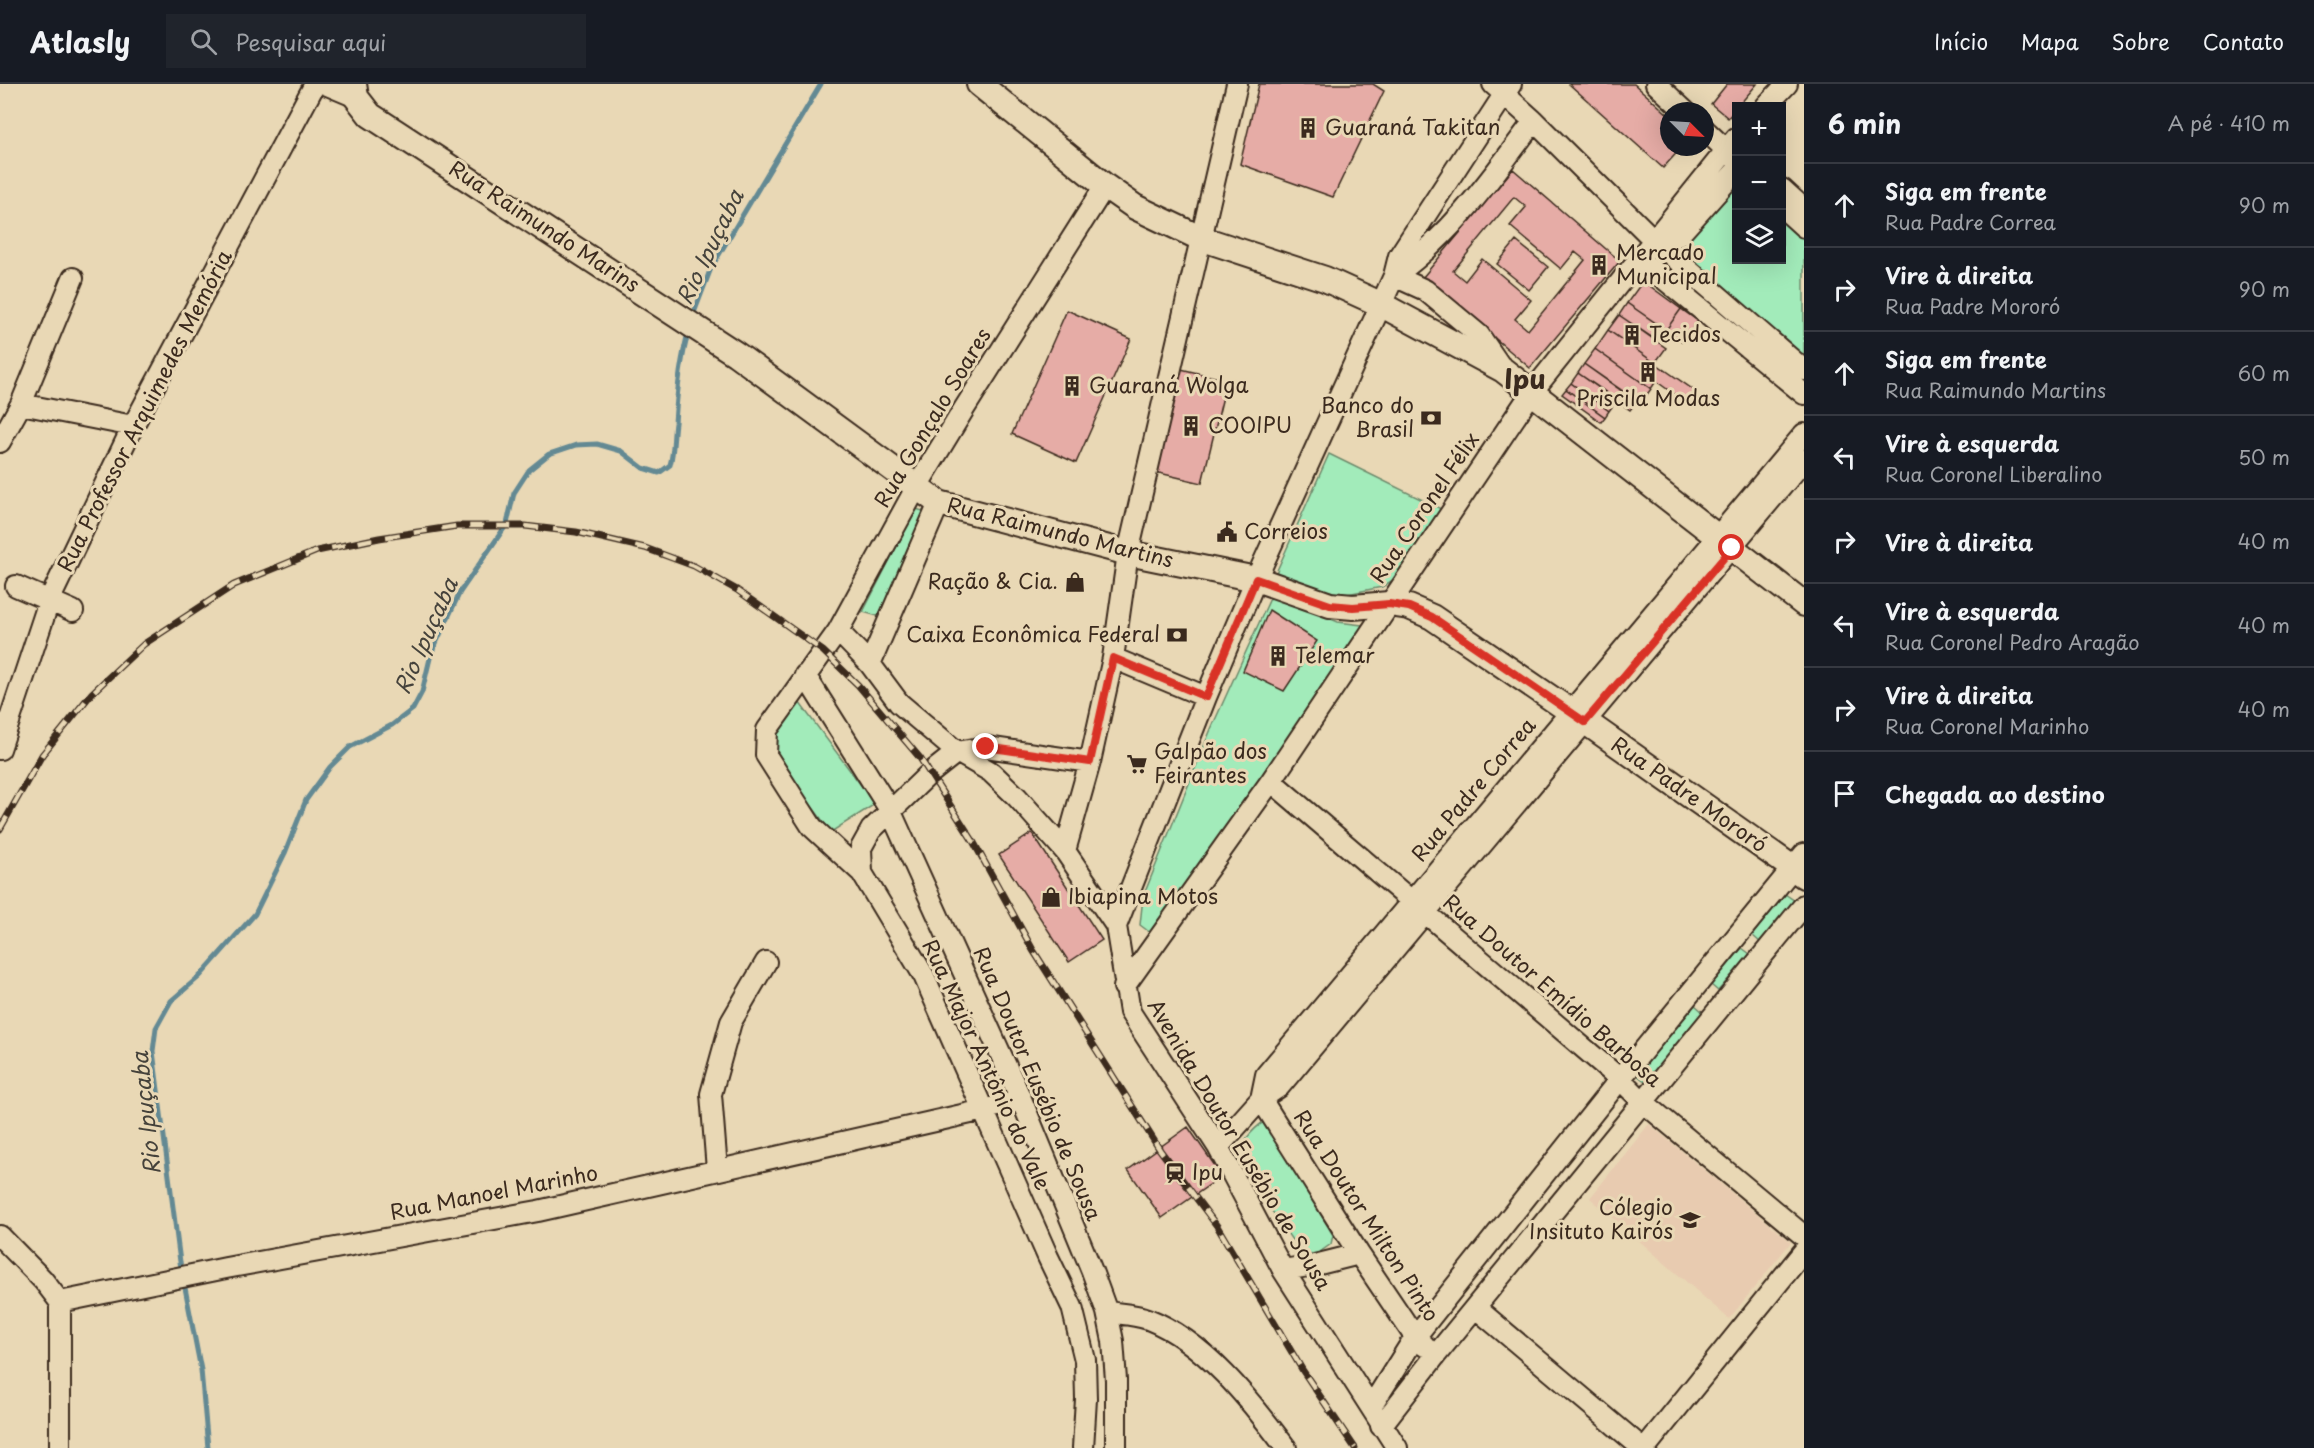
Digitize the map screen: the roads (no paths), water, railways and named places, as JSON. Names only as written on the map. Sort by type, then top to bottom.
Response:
[{"type":"main road","points":[[979,84],[1105,186],[1135,207],[1200,238],[1325,279],[1380,304],[1503,370],[1804,604]]},
{"type":"main road","name":"Rua Raimundo Marins","points":[[355,90],[370,115],[643,291],[736,354]]},
{"type":"main road","name":"Rua Raimundo Martins","points":[[736,354],[939,503],[1128,553],[1256,579],[1330,605],[1353,607],[1389,604]]},
{"type":"main road","name":"Rua Padre Mororó","points":[[1389,604],[1409,607],[1432,617],[1800,866]]},
{"type":"street","name":"Rua Professor Arquimedes Memória","points":[[0,749],[49,601],[133,426],[315,84]]},
{"type":"street","points":[[325,84],[355,90]]},
{"type":"street","points":[[1065,851],[1090,762],[1113,658],[1128,553],[1237,84]]},
{"type":"street","points":[[1656,84],[1675,102]]},
{"type":"street","points":[[1770,102],[1786,84]]},
{"type":"street","points":[[1116,926],[1206,697],[1256,579],[1394,276],[1400,256],[1503,87],[1534,121],[1655,241],[1804,370]]},
{"type":"street","points":[[1394,276],[1420,258],[1443,236],[1534,121]]},
{"type":"street","points":[[1714,137],[1732,152]]},
{"type":"street","name":"Rua Coronel Félix","points":[[1124,987],[1271,782],[1532,392],[1655,241],[1732,156]]},
{"type":"street","points":[[1655,241],[1678,236],[1732,177]]},
{"type":"street","name":"Rua Gonçalo Soares","points":[[805,675],[838,631],[916,488],[1105,186]]},
{"type":"street","points":[[1786,193],[1804,209]]},
{"type":"street","points":[[1785,210],[1804,227]]},
{"type":"street","points":[[1641,260],[1804,394]]},
{"type":"street","points":[[1394,276],[1425,290],[1479,335],[1503,370]]},
{"type":"street","points":[[0,442],[21,404],[73,278]]},
{"type":"street","points":[[21,404],[133,426]]},
{"type":"street","name":"Rua Padre Correa","points":[[1726,542],[1804,434]]},
{"type":"street","name":"Rua Padre Correa","points":[[1218,1148],[1261,1099],[1266,1075],[1418,908],[1577,716],[1726,542],[1804,460]]},
{"type":"street","points":[[870,664],[939,503]]},
{"type":"street","points":[[16,586],[73,611]]},
{"type":"street","name":"Avenida Doutor Eusébio de Sousa","points":[[838,631],[870,664],[899,704],[957,752],[991,772],[1017,797],[1065,851],[1116,926],[1124,987],[1130,1012],[1218,1148],[1282,1269],[1397,1448]]},
{"type":"street","points":[[1113,658],[1206,697]]},
{"type":"street","name":"Rua Doutor Eusébio de Sousa","points":[[805,675],[890,810],[1021,1099],[1107,1312],[1113,1341],[1116,1380],[1116,1448]]},
{"type":"street","name":"Rua Major Antônio do Vale","points":[[805,675],[766,730],[766,755],[812,828],[862,873],[924,976],[1072,1307],[1085,1360],[1086,1399],[1083,1448]]},
{"type":"street","points":[[862,873],[861,848],[871,830],[928,775],[957,752],[986,747],[1090,762]]},
{"type":"street","name":"Rua Doutor Emídio Barbosa","points":[[1271,782],[1804,1236]]},
{"type":"street","points":[[1371,1407],[1415,1337],[1620,1079],[1800,866]]},
{"type":"street","points":[[1381,1426],[1436,1355],[1804,905]]},
{"type":"street","points":[[717,1170],[711,1094],[731,1022],[766,962]]},
{"type":"street","name":"Rua Manoel Marinho","points":[[60,1302],[226,1268],[538,1211],[984,1110],[1021,1099]]},
{"type":"street","name":"Rua Doutor Milton Pinto","points":[[1261,1099],[1359,1254],[1415,1337],[1436,1355]]},
{"type":"street","points":[[0,1236],[43,1280],[60,1302],[60,1448]]},
{"type":"street","points":[[1476,1308],[1644,1448],[1804,1251]]},
{"type":"street","points":[[1282,1269],[1315,1265],[1359,1254]]},
{"type":"street","points":[[1107,1312],[1145,1318],[1168,1329],[1227,1377],[1261,1415],[1286,1448]]},
{"type":"waterway","name":"Rio Ipuçaba","points":[[692,318],[711,268],[821,84]]},
{"type":"waterway","name":"Rio Ipuçaba","points":[[208,1448],[201,1370],[180,1262],[153,1051],[156,1028],[171,1001],[200,976],[255,914],[285,853],[306,800],[330,767],[350,747],[392,725],[413,709],[422,692],[431,654],[460,592],[507,524],[514,493],[529,470],[549,454],[576,445],[597,444],[621,451],[643,468],[659,473],[670,465],[679,376],[689,330]]},
{"type":"railway","points":[[0,829],[42,755],[92,693],[144,644],[234,585],[317,551],[379,538],[457,526],[525,526],[576,532],[645,548],[694,566],[737,590],[823,651],[858,685],[920,758],[973,841],[1033,950],[1160,1150],[1217,1226],[1303,1371],[1355,1448]]},
{"type":"place","name":"Guaraná Takitan","points":[[1308,128]]},
{"type":"place","name":"Mercado Municipal","points":[[1599,265]]},
{"type":"place","name":"Tecidos","points":[[1632,335]]},
{"type":"place","name":"Priscila Modas","points":[[1648,372]]},
{"type":"place","name":"Guaraná Wolga","points":[[1072,386]]},
{"type":"place","name":"Banco do Brasil","points":[[1431,418]]},
{"type":"place","name":"COOIPU","points":[[1191,426]]},
{"type":"place","name":"Correios","points":[[1227,532]]},
{"type":"place","name":"Ração & Cia.","points":[[1075,582]]},
{"type":"place","name":"Caixa Econômica Federal","points":[[1177,635]]},
{"type":"place","name":"Telemar","points":[[1278,656]]},
{"type":"place","name":"Galpão dos Feirantes","points":[[1137,764]]},
{"type":"place","name":"Ibiapina Motos","points":[[1051,897]]},
{"type":"place","name":"Ipu","points":[[1175,1173]]},
{"type":"place","name":"Cólegio Insituto Kairós","points":[[1690,1220]]},
{"type":"district","name":"Ipu","points":[[1525,380]]}]
